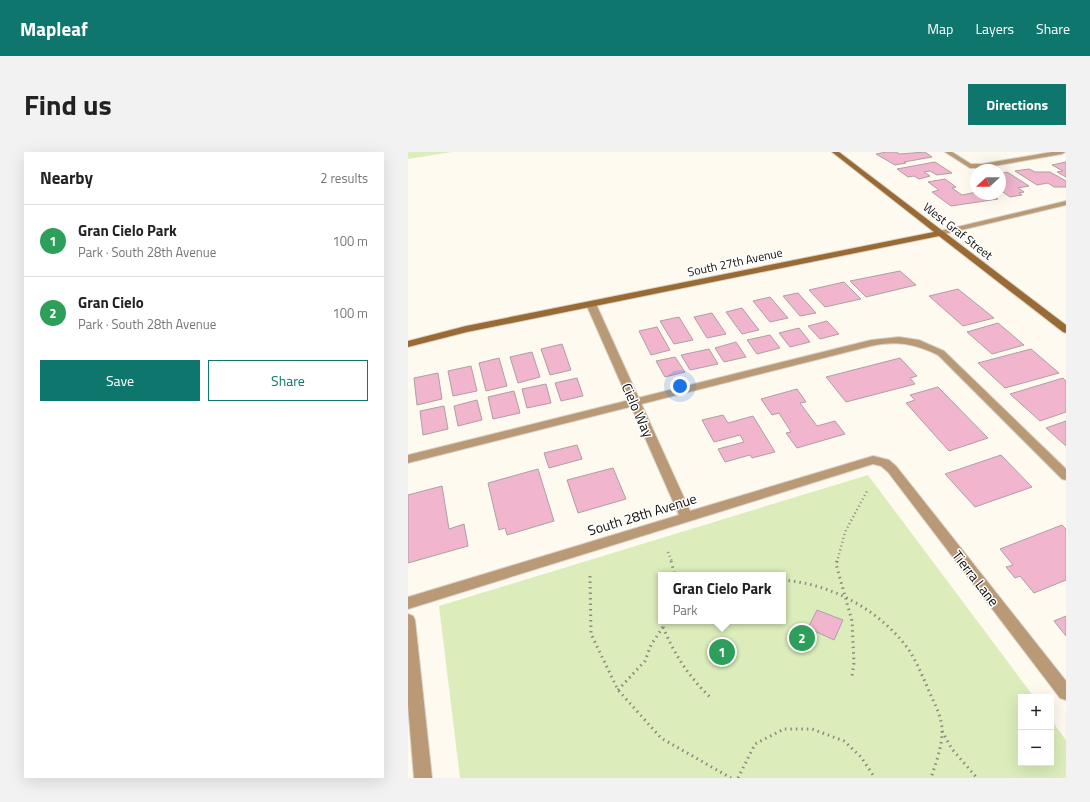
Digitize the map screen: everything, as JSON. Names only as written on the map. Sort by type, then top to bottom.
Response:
[{"type":"street","name":"West Graf Street","points":[[835,152],[1066,330]]},
{"type":"street","name":"South 27th Avenue","points":[[408,344],[466,329],[940,232],[1066,203]]},
{"type":"street","name":"Cielo Way","points":[[591,304],[686,517]]},
{"type":"street","name":"South 28th Avenue","points":[[408,603],[873,460],[885,464]]},
{"type":"street","name":"Tierra Lane","points":[[885,464],[892,469],[1066,694]]},
{"type":"street","points":[[408,620],[423,778]]},
{"type":"lane","points":[[948,152],[970,166],[982,166],[1062,152]]},
{"type":"lane","points":[[408,458],[871,343],[902,339],[924,344],[941,353],[1066,476]]},
{"type":"path","points":[[852,676],[854,664],[852,621],[836,564],[845,532],[867,491]]},
{"type":"path","points":[[668,552],[674,572]]},
{"type":"path","points":[[590,576],[591,634],[618,690],[661,738],[731,778]]},
{"type":"path","points":[[786,580],[816,586],[845,596],[886,625],[908,649],[929,690],[935,704],[942,731],[952,749],[977,778]]},
{"type":"path","points":[[618,690],[645,661],[651,645],[665,624]]},
{"type":"path","points":[[663,627],[670,645],[684,668],[694,682],[710,697]]},
{"type":"path","points":[[738,778],[755,744],[784,729],[812,729],[844,741],[861,757],[875,778]]},
{"type":"path","points":[[931,778],[942,731]]},
{"type":"green space","points":[[408,152],[452,152],[408,159]]},
{"type":"green space","points":[[868,475],[1032,694],[1018,694],[1018,766],[1054,766],[1054,724],[1066,740],[1066,778],[460,778],[439,606]]},
{"type":"building","points":[[897,152],[899,154],[925,152],[932,157],[895,165],[876,154]]},
{"type":"building","points":[[935,162],[952,173],[937,175],[930,171],[924,172],[930,176],[919,179],[914,176],[908,177],[897,169]]},
{"type":"building","points":[[1066,162],[1066,177],[1057,172],[1063,171],[1052,165]]},
{"type":"building","points":[[1029,169],[1035,172],[1050,172],[1066,181],[1066,187],[1054,187],[1048,183],[1037,185],[1015,171]]},
{"type":"building","points":[[1006,172],[1029,186],[1018,188],[1024,192],[1019,193],[1022,195],[1010,197],[1006,194]]},
{"type":"building","points":[[945,179],[956,187],[952,188],[962,195],[970,193],[970,200],[991,200],[951,206],[932,192],[939,190],[928,182]]},
{"type":"building","points":[[900,271],[916,285],[866,297],[850,281]]},
{"type":"building","points":[[844,282],[861,299],[825,307],[809,290]]},
{"type":"building","points":[[958,289],[994,318],[963,326],[929,296]]},
{"type":"building","points":[[798,293],[816,313],[800,316],[783,296]]},
{"type":"building","points":[[770,297],[788,318],[770,322],[753,301]]},
{"type":"building","points":[[742,308],[759,330],[742,334],[726,312]]},
{"type":"building","points":[[712,313],[726,334],[707,338],[694,317]]},
{"type":"building","points":[[679,317],[693,340],[674,344],[660,321]]},
{"type":"building","points":[[827,321],[839,334],[820,339],[808,326]]},
{"type":"building","points":[[998,323],[1024,345],[992,354],[967,332]]},
{"type":"building","points":[[657,327],[670,350],[651,355],[639,331]]},
{"type":"building","points":[[799,328],[810,342],[790,347],[779,333]]},
{"type":"building","points":[[770,335],[780,348],[757,354],[747,340]]},
{"type":"building","points":[[736,342],[746,357],[724,362],[715,348]]},
{"type":"building","points":[[562,344],[571,370],[550,375],[541,349]]},
{"type":"building","points":[[709,349],[718,364],[690,370],[681,355]]},
{"type":"building","points":[[1031,349],[1059,373],[1005,388],[978,363]]},
{"type":"building","points":[[532,352],[540,377],[518,383],[510,357]]},
{"type":"building","points":[[675,357],[685,372],[665,377],[656,361]]},
{"type":"building","points":[[499,358],[507,386],[486,391],[479,363]]},
{"type":"building","points":[[900,358],[917,376],[910,378],[915,384],[846,402],[826,377]]},
{"type":"building","points":[[471,366],[477,391],[453,396],[448,371]]},
{"type":"building","points":[[438,373],[442,399],[417,405],[414,378]]},
{"type":"building","points":[[577,378],[583,396],[561,401],[555,383]]},
{"type":"building","points":[[1063,378],[1066,381],[1066,412],[1040,421],[1010,394]]},
{"type":"building","points":[[546,384],[551,403],[527,408],[522,389]]},
{"type":"building","points":[[938,387],[988,438],[949,451],[906,403],[915,400],[910,395]]},
{"type":"building","points":[[797,389],[806,402],[800,403],[817,426],[835,421],[845,434],[797,448],[786,433],[791,432],[779,413],[772,415],[761,399]]},
{"type":"building","points":[[514,391],[520,413],[493,419],[488,397]]},
{"type":"building","points":[[477,400],[482,420],[458,426],[454,406]]},
{"type":"building","points":[[444,406],[448,429],[423,435],[420,411]]},
{"type":"building","points":[[723,415],[728,423],[753,416],[775,452],[752,458],[750,455],[725,462],[718,449],[744,442],[740,435],[714,442],[702,420]]},
{"type":"building","points":[[1066,421],[1066,446],[1046,428]]},
{"type":"building","points":[[577,445],[582,459],[549,468],[544,453]]},
{"type":"building","points":[[1001,455],[1032,487],[975,507],[945,474]]},
{"type":"building","points":[[613,468],[626,499],[578,513],[567,480]]},
{"type":"building","points":[[538,469],[554,521],[507,535],[505,528],[499,530],[488,483]]},
{"type":"building","points":[[442,486],[449,529],[464,524],[468,546],[408,563],[408,495]]},
{"type":"building","points":[[1062,525],[1066,529],[1066,580],[1034,593],[1020,576],[1015,578],[1006,567],[1013,565],[1000,549]]},
{"type":"building","points":[[817,610],[843,620],[834,640],[808,628]]},
{"type":"building","points":[[1066,616],[1066,636],[1054,621]]},
{"type":"place","name":"Gran Cielo","points":[[802,638]]},
{"type":"place","name":"Gran Cielo Park","points":[[722,652]]}]
